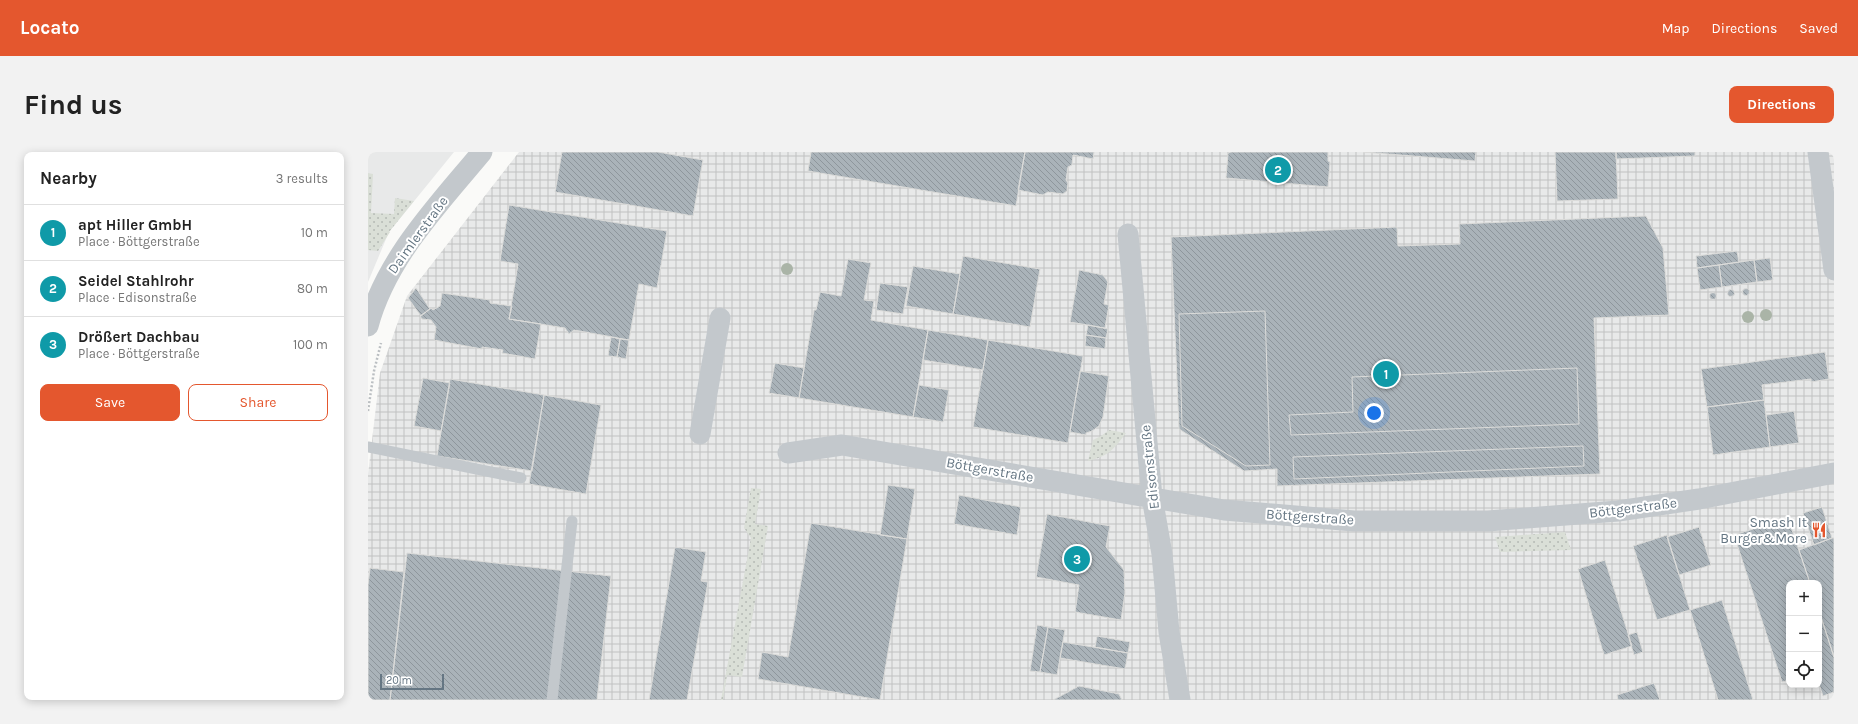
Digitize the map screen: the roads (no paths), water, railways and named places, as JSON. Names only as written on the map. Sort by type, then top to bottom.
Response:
[{"type":"street","name":"Daimlerstraße","points":[[375,332],[394,264],[438,204],[482,152]]},
{"type":"street","points":[[1818,152],[1834,270]]},
{"type":"street","name":"Edisonstraße","points":[[1128,234],[1152,498],[1162,554],[1169,632],[1180,700]]},
{"type":"street","points":[[700,434],[720,318]]},
{"type":"street","name":"Böttgerstraße","points":[[788,453],[842,445],[1224,510],[1354,521],[1488,521],[1625,510],[1699,499],[1834,473]]},
{"type":"lane","points":[[368,447],[521,478]]},
{"type":"lane","points":[[552,700],[572,521]]},
{"type":"place","name":"Seidel Stahlrohr","points":[[1278,170]]},
{"type":"place","name":"apt Hiller GmbH","points":[[1386,374]]},
{"type":"place","name":"Smash It Burger&More","points":[[1819,530]]},
{"type":"place","name":"Drößert Dachbau","points":[[1077,559]]}]
